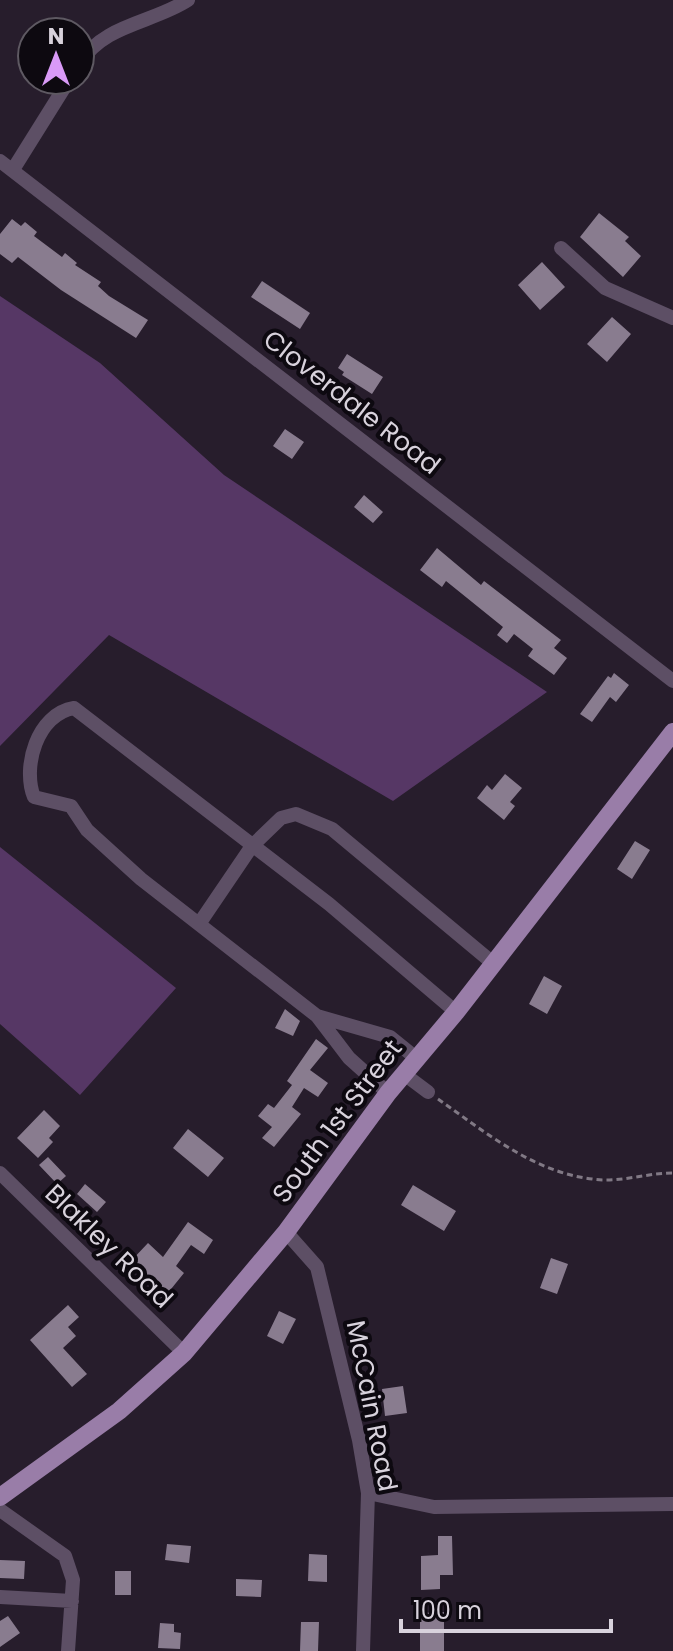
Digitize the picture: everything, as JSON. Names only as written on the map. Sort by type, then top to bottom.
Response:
[{"type":"main road","name":"South 1st Street","points":[[0,1497],[119,1411],[184,1353],[286,1232],[388,1093],[494,964],[673,732]]},
{"type":"street","points":[[96,44],[114,32],[188,0]]},
{"type":"street","points":[[14,168],[59,96]]},
{"type":"street","name":"Cloverdale Road","points":[[0,161],[14,168],[673,681]]},
{"type":"street","points":[[561,248],[605,288],[673,318]]},
{"type":"street","points":[[388,1093],[349,1058],[317,1016],[104,846],[87,830],[71,806],[34,797],[30,786],[30,760],[47,727],[58,715],[74,708],[329,904],[456,1012]]},
{"type":"street","points":[[199,924],[252,846],[281,818],[296,814],[321,822],[494,964]]},
{"type":"street","points":[[317,1016],[390,1037],[416,1058]]},
{"type":"street","points":[[404,1074],[428,1092]]},
{"type":"street","name":"Blakley Road","points":[[0,1173],[184,1353]]},
{"type":"street","name":"McCain Road","points":[[286,1232],[317,1267],[323,1285],[368,1493],[363,1651]]},
{"type":"street","points":[[368,1493],[434,1507],[673,1504]]},
{"type":"street","points":[[0,1510],[65,1556],[73,1580],[68,1651]]},
{"type":"street","points":[[0,1597],[72,1601]]},
{"type":"path","points":[[428,1092],[504,1146],[556,1170],[606,1180],[632,1180],[673,1173]]},
{"type":"shaded area","points":[[0,296],[100,363],[224,475],[547,692],[393,801],[109,635],[0,746]]},
{"type":"shaded area","points":[[0,847],[176,988],[80,1095],[0,1024]]},
{"type":"building","points":[[599,213],[629,237],[625,241],[641,256],[623,277],[580,237]]},
{"type":"building","points":[[12,219],[21,226],[25,222],[37,232],[34,236],[62,257],[65,253],[77,263],[75,265],[101,282],[98,286],[109,296],[148,320],[136,338],[61,290],[18,257],[12,263],[0,254],[0,234]]},
{"type":"building","points":[[542,262],[565,287],[540,310],[518,285]]},
{"type":"building","points":[[262,281],[310,313],[300,329],[251,297]]},
{"type":"building","points":[[612,317],[631,334],[607,362],[587,344]]},
{"type":"building","points":[[347,354],[383,377],[372,394],[342,375],[344,372],[338,368]]},
{"type":"building","points":[[285,429],[304,442],[292,459],[273,446]]},
{"type":"building","points":[[364,495],[383,512],[373,523],[354,507]]},
{"type":"building","points":[[437,548],[481,585],[484,581],[561,640],[554,648],[567,658],[554,675],[528,656],[533,649],[514,634],[507,643],[497,635],[503,627],[446,581],[442,587],[420,570]]},
{"type":"building","points":[[614,673],[629,685],[616,702],[610,697],[592,722],[580,714],[608,676],[611,678]]},
{"type":"building","points":[[505,774],[522,788],[510,802],[515,806],[504,820],[477,798],[487,785],[492,790]]},
{"type":"building","points":[[635,841],[650,850],[632,879],[617,869]]},
{"type":"building","points":[[544,976],[562,986],[547,1014],[529,1004]]},
{"type":"building","points":[[285,1009],[300,1021],[293,1036],[275,1028]]},
{"type":"building","points":[[316,1039],[328,1048],[310,1070],[328,1083],[318,1097],[304,1088],[292,1107],[301,1114],[274,1147],[262,1138],[272,1127],[258,1116],[268,1104],[274,1108],[292,1085],[287,1081]]},
{"type":"building","points":[[44,1110],[60,1126],[49,1138],[53,1142],[38,1158],[17,1138]]},
{"type":"building","points":[[188,1129],[224,1158],[208,1177],[173,1148]]},
{"type":"building","points":[[48,1157],[66,1176],[57,1184],[39,1165]]},
{"type":"building","points":[[85,1184],[106,1202],[97,1212],[77,1194]]},
{"type":"building","points":[[413,1185],[456,1211],[444,1231],[401,1205]]},
{"type":"building","points":[[188,1222],[213,1240],[204,1254],[191,1245],[176,1266],[184,1273],[163,1299],[148,1287],[153,1281],[131,1261],[148,1243],[163,1257]]},
{"type":"building","points":[[551,1258],[568,1264],[557,1294],[540,1288]]},
{"type":"building","points":[[68,1305],[79,1317],[68,1327],[76,1336],[63,1348],[87,1374],[72,1387],[30,1340]]},
{"type":"building","points":[[279,1311],[296,1319],[283,1344],[267,1336]]},
{"type":"building","points":[[403,1386],[407,1413],[385,1416],[382,1389]]},
{"type":"building","points":[[438,1536],[452,1536],[453,1575],[440,1575],[440,1589],[421,1590],[421,1556],[438,1555]]},
{"type":"building","points":[[167,1544],[191,1546],[189,1563],[165,1560]]},
{"type":"building","points":[[309,1554],[327,1555],[327,1582],[308,1581]]},
{"type":"building","points":[[0,1560],[25,1561],[24,1579],[0,1578]]},
{"type":"building","points":[[115,1571],[131,1571],[131,1595],[115,1595]]},
{"type":"building","points":[[236,1579],[262,1580],[261,1597],[236,1596]]},
{"type":"building","points":[[444,1612],[444,1651],[420,1651],[420,1613]]},
{"type":"building","points":[[8,1616],[20,1633],[0,1647],[0,1621]]},
{"type":"building","points":[[301,1622],[319,1622],[318,1651],[300,1651]]},
{"type":"building","points":[[160,1623],[174,1624],[174,1632],[181,1633],[180,1649],[158,1648]]}]
